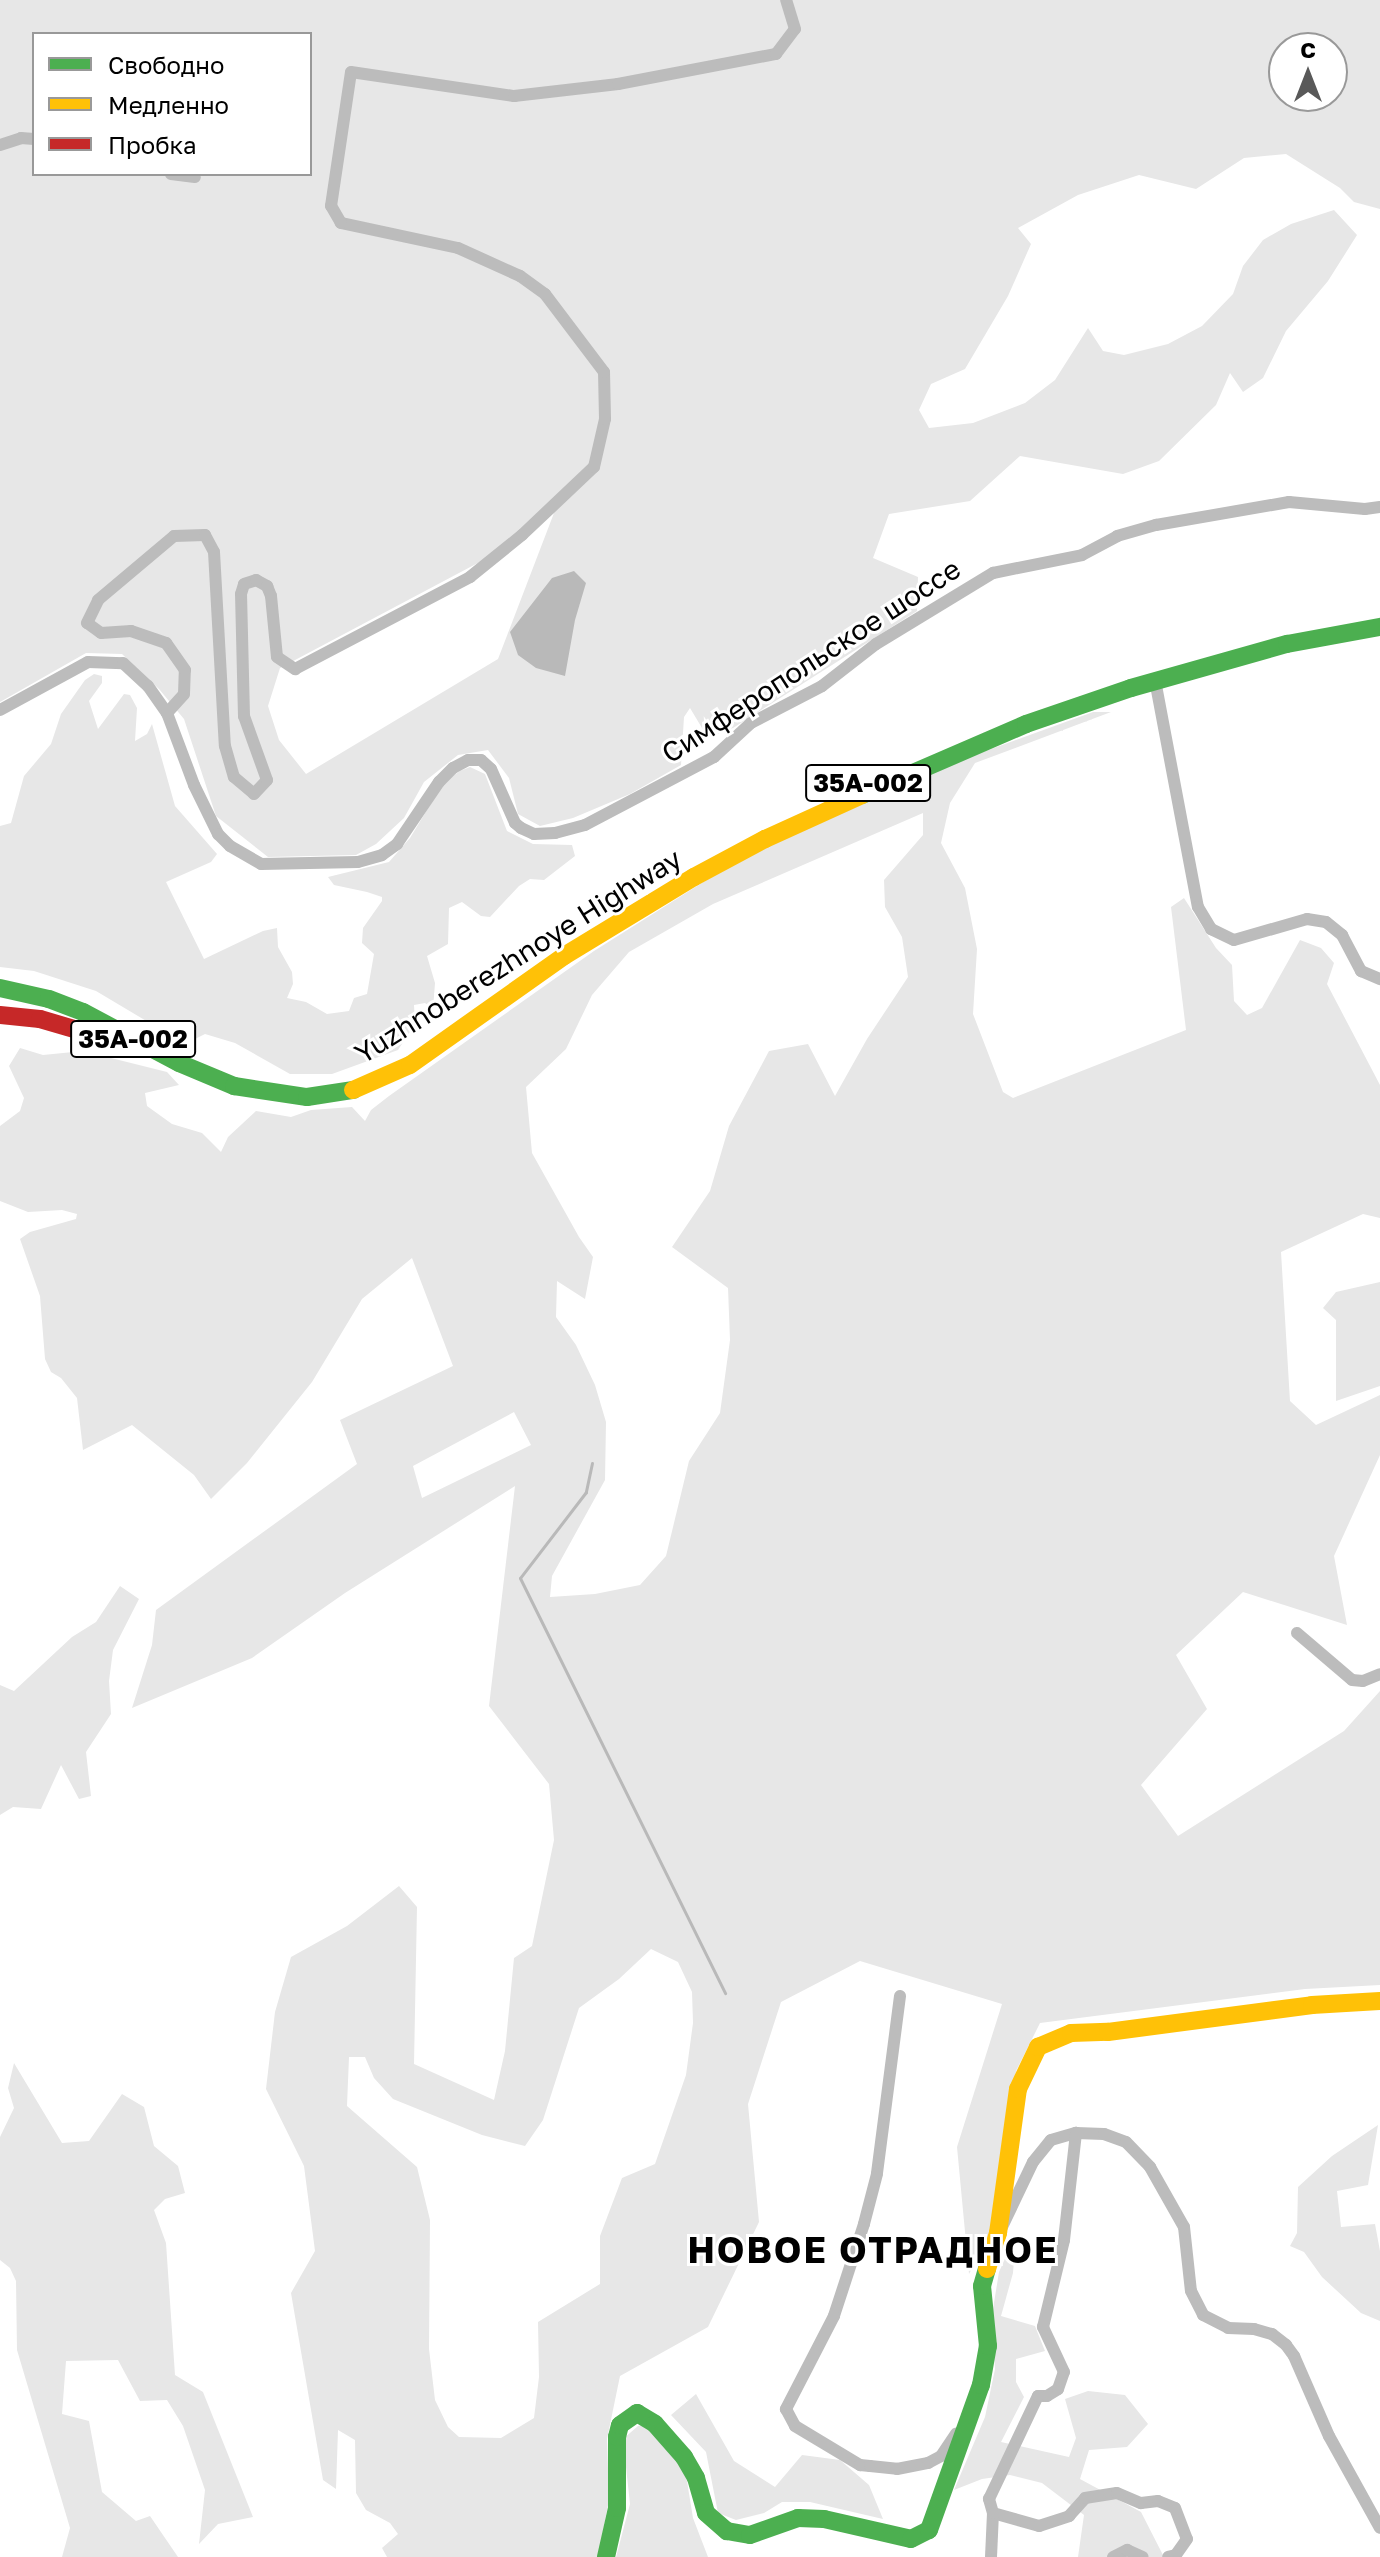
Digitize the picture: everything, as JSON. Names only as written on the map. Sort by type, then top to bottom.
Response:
[{"type":"main road","name":"Yuzhnoberezhnoye Highway","points":[[0,980],[54,991],[87,1003],[211,1066],[242,1077],[308,1086],[364,1078],[404,1057],[631,902],[715,854],[913,762],[1192,660],[1284,635],[1380,618]]},
{"type":"main road","name":"Yuzhnoberezhnoye Highway","points":[[0,988],[49,999],[83,1012],[179,1063],[265,1093],[327,1096],[367,1086],[410,1065],[564,956],[734,855],[870,791],[1126,684],[1159,679],[1287,644],[1380,627]]},
{"type":"main road","points":[[1159,679],[1189,665],[1192,660]]},
{"type":"main road","points":[[0,1015],[40,1019],[96,1033],[179,1063]]},
{"type":"main road","points":[[606,2557],[617,2508],[617,2437],[628,2417],[642,2414],[664,2433],[691,2467],[706,2513],[727,2531],[750,2535],[777,2528],[788,2521],[807,2518],[911,2539],[929,2530],[981,2385],[988,2346],[982,2286],[998,2233],[1018,2089],[1038,2047],[1071,2033],[1108,2032],[1312,2005],[1380,2001]]},
{"type":"street","points":[[167,713],[184,694],[185,670],[166,643],[131,631],[101,633],[87,623],[98,600],[174,536],[205,535],[214,552],[225,746],[234,777],[254,794],[267,780],[244,716],[241,594],[244,584],[256,580],[267,586],[277,657],[295,669],[470,577],[522,535],[594,467],[605,419],[604,372],[545,294],[520,276],[458,248],[341,223],[331,206],[351,72],[514,96],[618,84],[776,54],[795,29],[786,0]]},
{"type":"street","points":[[0,145],[21,138],[32,139]]},
{"type":"street","points":[[187,176],[195,177]]},
{"type":"street","name":"Симферопольское шоссе","points":[[0,710],[88,662],[123,663],[148,686],[167,713],[194,785],[218,834],[248,859],[261,864],[358,862],[382,855],[397,844],[439,782],[453,768],[468,760],[481,760],[491,769],[515,823],[521,828],[534,834],[555,833],[585,825],[714,757],[751,723],[822,686],[876,644],[993,573],[1082,555],[1117,536],[1156,525],[1289,502],[1365,509],[1380,507]]},
{"type":"street","points":[[1159,679],[1198,907],[1211,929],[1234,940],[1307,919],[1326,922],[1342,935],[1361,971],[1380,979]]},
{"type":"street","points":[[1297,1633],[1352,1680],[1363,1681],[1380,1674]]},
{"type":"street","points":[[900,1996],[877,2174],[864,2224],[834,2316],[786,2409],[795,2426],[860,2465],[897,2469],[928,2463],[941,2456],[952,2444],[981,2385]]},
{"type":"street","points":[[998,2233],[1041,2149],[1051,2140],[1076,2133],[1104,2134],[1126,2142],[1150,2167],[1184,2227],[1191,2291],[1203,2315],[1228,2328],[1254,2329],[1272,2334],[1286,2345],[1329,2436],[1380,2528]]},
{"type":"street","points":[[991,2557],[993,2513],[989,2499],[1032,2406],[1038,2396],[1047,2396],[1058,2389],[1064,2372],[1043,2327],[1064,2240],[1076,2133]]},
{"type":"street","points":[[993,2513],[1039,2526],[1069,2516],[1085,2498],[1117,2493],[1141,2503],[1158,2501],[1175,2508],[1187,2539],[1176,2555],[1168,2557]]},
{"type":"street","points":[[1113,2557],[1127,2550],[1143,2557]]},
{"type":"shaded area","points":[[0,0],[1380,0],[1380,209],[1354,202],[1340,188],[1286,154],[1244,158],[1196,189],[1139,175],[1078,195],[1018,228],[1031,244],[1008,296],[965,369],[931,384],[919,410],[929,428],[973,423],[1025,403],[1055,380],[1088,328],[1103,351],[1124,355],[1168,344],[1202,326],[1233,294],[1243,266],[1263,240],[1291,224],[1334,210],[1357,235],[1328,281],[1286,331],[1263,378],[1243,392],[1230,373],[1216,405],[1159,461],[1123,474],[1020,456],[970,501],[889,514],[873,558],[918,577],[917,611],[733,728],[708,738],[690,708],[684,717],[681,765],[630,794],[573,818],[540,826],[518,814],[509,778],[488,750],[458,755],[424,782],[404,818],[376,844],[356,855],[268,857],[216,816],[184,719],[159,689],[122,654],[86,653],[0,702]],"holes":[[[554,513],[498,659],[306,774],[279,740],[268,706],[280,668],[491,556]]]},
{"type":"shaded area","points":[[574,571],[586,583],[575,620],[565,676],[536,668],[518,655],[510,632],[552,578]]},
{"type":"shaded area","points":[[94,674],[102,676],[102,683],[89,701],[98,729],[124,694],[130,695],[137,708],[135,741],[147,734],[152,724],[175,806],[217,854],[211,862],[166,882],[204,959],[263,931],[277,928],[278,947],[292,972],[293,984],[287,998],[306,1002],[327,1014],[349,1011],[354,998],[367,994],[374,954],[362,943],[363,928],[382,901],[382,897],[367,892],[334,885],[328,877],[389,862],[410,838],[444,782],[460,771],[470,767],[485,774],[507,831],[533,844],[572,845],[575,856],[544,880],[530,879],[519,886],[490,917],[481,916],[462,902],[449,908],[448,944],[427,956],[435,983],[433,1009],[425,1003],[414,1005],[415,1024],[398,1050],[332,1074],[290,1074],[235,1043],[205,1034],[185,1044],[96,991],[34,971],[0,967],[0,826],[11,823],[24,776],[51,744],[61,714],[85,680]]},
{"type":"shaded area","points":[[1093,712],[1111,712],[975,763],[950,803],[941,843],[965,888],[977,949],[973,1014],[1003,1092],[1013,1098],[1186,1030],[1171,907],[1184,898],[1216,948],[1232,965],[1234,1001],[1247,1015],[1262,1008],[1300,940],[1321,948],[1334,963],[1327,984],[1380,1085],[1380,1218],[1363,1214],[1281,1252],[1290,1401],[1316,1425],[1380,1395],[1380,1455],[1334,1556],[1347,1625],[1243,1592],[1176,1655],[1207,1709],[1141,1785],[1178,1836],[1344,1731],[1380,1691],[1380,1985],[1305,1989],[1040,2023],[1016,2071],[997,2221],[969,2274],[957,2147],[1002,2004],[860,1961],[781,2002],[748,2104],[759,2222],[708,2327],[620,2376],[607,2439],[609,2500],[598,2557],[387,2557],[382,2548],[398,2534],[390,2523],[366,2510],[356,2493],[355,2440],[338,2430],[336,2489],[323,2480],[291,2293],[315,2251],[304,2166],[266,2089],[275,2012],[291,1957],[347,1926],[399,1886],[417,1907],[414,2064],[494,2100],[505,2051],[514,1958],[532,1946],[554,1840],[549,1784],[489,1706],[515,1486],[345,1593],[252,1658],[132,1708],[152,1645],[156,1610],[357,1464],[340,1420],[453,1366],[412,1258],[362,1299],[312,1382],[247,1463],[211,1499],[194,1475],[132,1425],[83,1450],[77,1398],[61,1378],[51,1372],[45,1359],[40,1296],[20,1239],[30,1232],[76,1219],[77,1214],[62,1210],[28,1212],[0,1201],[0,1126],[20,1111],[24,1098],[9,1066],[20,1048],[43,1055],[83,1051],[167,1072],[179,1085],[145,1093],[147,1106],[172,1124],[202,1133],[221,1152],[228,1137],[256,1111],[291,1117],[311,1110],[352,1107],[365,1121],[371,1110],[389,1096],[594,951],[743,857],[969,757]],"holes":[[[923,813],[923,835],[884,880],[885,907],[902,937],[908,977],[867,1039],[835,1096],[808,1044],[769,1051],[729,1126],[710,1191],[672,1247],[728,1288],[730,1340],[720,1413],[689,1461],[666,1556],[640,1585],[595,1594],[550,1597],[552,1576],[605,1480],[606,1422],[595,1385],[576,1345],[556,1317],[557,1281],[585,1299],[593,1257],[532,1153],[526,1087],[566,1049],[592,995],[629,952],[713,904]],[[514,1412],[531,1445],[422,1498],[413,1466]],[[651,1949],[678,1962],[692,1992],[693,2023],[686,2075],[655,2164],[622,2178],[600,2236],[600,2284],[538,2322],[539,2377],[534,2418],[501,2438],[459,2437],[448,2427],[435,2400],[429,2349],[430,2220],[417,2167],[347,2106],[349,2057],[365,2057],[374,2078],[393,2099],[482,2135],[525,2146],[543,2120],[579,2008],[619,1979]]]},
{"type":"shaded area","points":[[1380,1282],[1380,1386],[1336,1401],[1336,1320],[1323,1308],[1336,1292]]},
{"type":"shaded area","points":[[120,1586],[139,1599],[113,1650],[109,1681],[111,1714],[86,1752],[91,1796],[79,1799],[61,1765],[41,1809],[13,1807],[0,1815],[0,1685],[14,1691],[72,1637],[96,1622]]},
{"type":"shaded area","points":[[14,2063],[62,2143],[89,2141],[122,2094],[144,2107],[154,2146],[178,2166],[185,2193],[165,2199],[154,2210],[166,2243],[175,2375],[203,2392],[253,2517],[218,2524],[199,2544],[205,2490],[183,2426],[167,2400],[140,2401],[118,2360],[66,2361],[62,2414],[89,2421],[102,2492],[136,2521],[150,2516],[178,2557],[62,2557],[70,2528],[17,2350],[16,2281],[10,2268],[0,2260],[0,2137],[14,2108],[8,2088]]},
{"type":"shaded area","points":[[1378,2125],[1368,2185],[1337,2191],[1341,2227],[1375,2224],[1380,2251],[1380,2321],[1361,2313],[1322,2277],[1304,2252],[1290,2246],[1297,2233],[1298,2187],[1332,2156]]},
{"type":"shaded area","points":[[1016,2234],[1013,2273],[1001,2316],[1035,2326],[1045,2351],[1016,2359],[1016,2382],[1024,2397],[1001,2442],[1069,2457],[1076,2438],[1065,2399],[1088,2391],[1125,2395],[1148,2424],[1127,2447],[1089,2450],[1080,2479],[1141,2512],[1164,2557],[1078,2557],[1084,2515],[1042,2483],[1010,2475],[982,2479],[954,2490],[985,2417],[995,2369],[992,2315],[999,2272]]},
{"type":"shaded area","points":[[696,2394],[734,2461],[775,2487],[802,2455],[840,2460],[869,2485],[883,2519],[810,2502],[782,2502],[764,2513],[736,2520],[718,2513],[706,2452],[671,2415]]},
{"type":"shaded area","points":[[646,2424],[685,2469],[693,2518],[708,2557],[616,2557],[630,2504],[623,2439],[638,2426]]},
{"type":"waterway","points":[[592,1463],[586,1492],[520,1578],[725,1993]]},
{"type":"traffic: fast","points":[[862,795],[1026,724],[1131,688],[1287,644],[1380,627]]},
{"type":"traffic: fast","points":[[0,988],[49,999],[83,1012],[179,1063],[234,1086],[307,1097],[353,1090]]},
{"type":"traffic: fast","points":[[606,2557],[617,2508],[617,2437],[620,2425],[637,2413],[655,2424],[684,2457],[696,2478],[706,2513],[727,2531],[750,2535],[798,2518],[824,2519],[911,2539],[929,2530],[981,2385],[988,2346],[982,2286],[987,2269]]},
{"type":"traffic: slow","points":[[353,1090],[410,1065],[564,956],[694,877],[765,839],[862,795]]},
{"type":"traffic: slow","points":[[987,2269],[998,2233],[1018,2089],[1038,2047],[1071,2033],[1108,2032],[1312,2005],[1380,2001]]},
{"type":"traffic: jam","points":[[0,1015],[40,1019],[122,1043]]},
{"type":"district","name":"НОВОЕ ОТРАДНОЕ","points":[[873,2250]]}]
